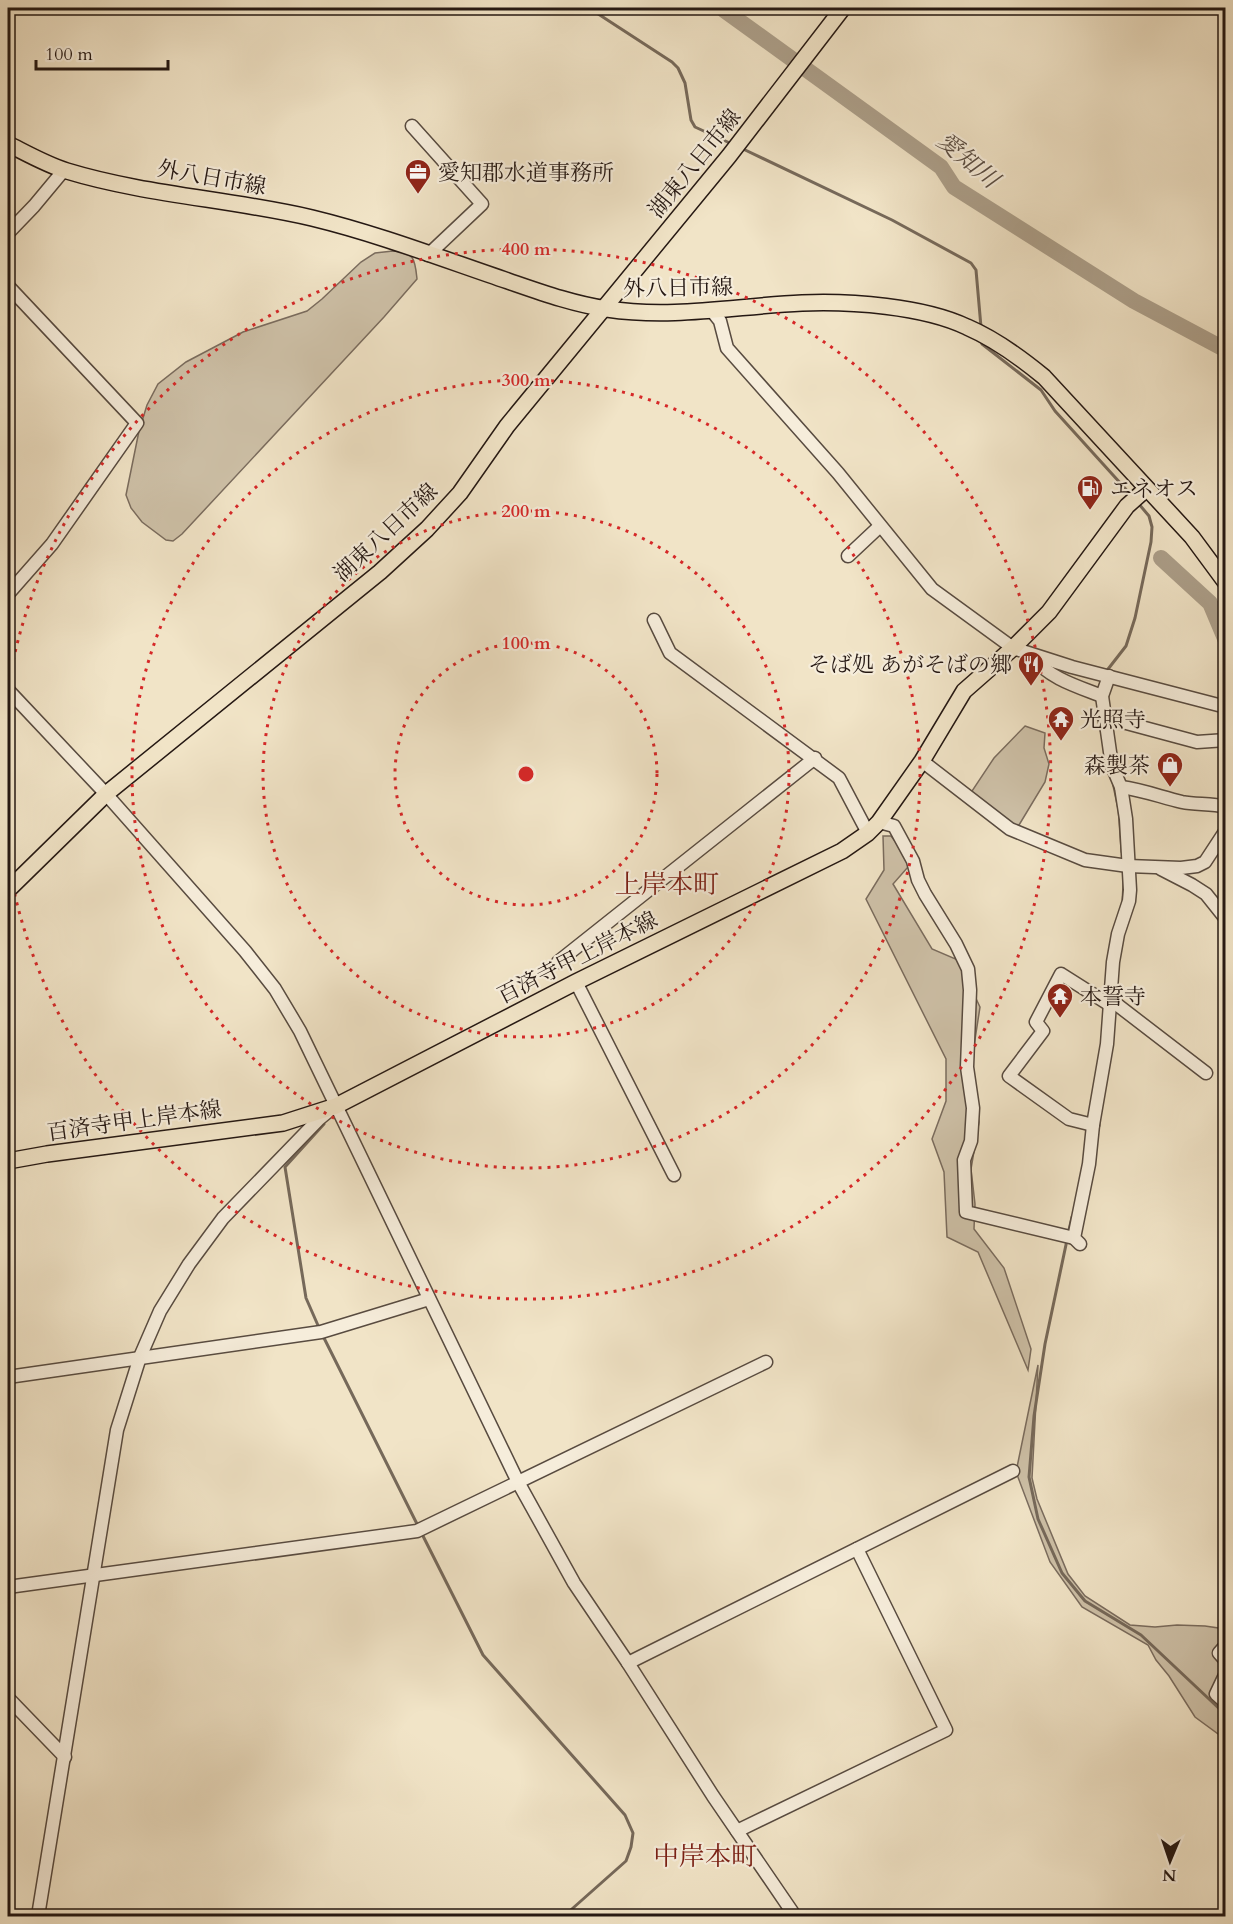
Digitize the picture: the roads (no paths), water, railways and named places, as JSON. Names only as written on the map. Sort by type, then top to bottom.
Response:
[{"type":"main road","name":"湖東八日市線","points":[[8,890],[106,794],[380,572],[427,529],[460,493],[507,426],[729,156],[843,8]]},
{"type":"main road","name":"外八日市線","points":[[8,144],[64,170],[118,183],[311,218],[542,293],[603,308],[642,314],[712,311],[802,303],[881,306],[922,312],[967,326],[1023,359],[1044,377],[1137,497],[1192,537],[1226,583]]},
{"type":"main road","name":"百済寺甲上岸本線","points":[[8,1161],[283,1123],[336,1106],[576,982],[842,851],[873,828],[922,761],[964,691],[1013,648],[1049,612],[1137,497]]},
{"type":"street","points":[[412,126],[482,204],[428,255]]},
{"type":"street","points":[[9,230],[64,170]]},
{"type":"street","points":[[8,286],[137,423],[52,543],[8,594]]},
{"type":"street","points":[[712,311],[720,321],[727,348],[838,472],[932,589],[1013,648],[1072,668],[1226,707]]},
{"type":"street","points":[[848,556],[880,526]]},
{"type":"street","points":[[654,620],[670,653],[815,758],[839,778],[873,828],[894,826],[913,861],[925,894],[956,944],[968,969],[970,990],[967,1066],[973,1108],[971,1141],[964,1161],[966,1212],[1077,1241],[1107,1044],[1114,953],[1129,901],[1126,819],[1121,787],[1112,766],[1102,696],[1109,676]]},
{"type":"street","points":[[1032,655],[1040,666],[1072,684],[1102,696]]},
{"type":"street","points":[[8,690],[106,794],[245,951],[275,989],[300,1031],[518,1482],[574,1582],[789,1914]]},
{"type":"street","points":[[1104,717],[1197,742],[1226,740]]},
{"type":"street","points":[[558,962],[815,758]]},
{"type":"street","points":[[922,761],[1010,829],[1085,860],[1128,866],[1181,868],[1197,866],[1205,862],[1226,830]]},
{"type":"street","points":[[1121,787],[1145,790],[1184,802],[1226,807]]},
{"type":"street","points":[[1157,867],[1206,894],[1226,919]]},
{"type":"street","points":[[1093,1125],[1069,1119],[1009,1076],[1044,1031],[1036,1022],[1061,974],[1110,1002],[1206,1073]]},
{"type":"street","points":[[576,982],[674,1175]]},
{"type":"street","points":[[38,1917],[117,1430],[140,1357],[160,1311],[189,1264],[223,1218],[319,1119],[336,1106]]},
{"type":"street","points":[[8,1377],[321,1332],[429,1299]]},
{"type":"street","points":[[8,1587],[417,1531],[766,1362]]},
{"type":"street","points":[[628,1663],[1013,1472]]},
{"type":"street","points":[[737,1831],[946,1730],[857,1549]]},
{"type":"street","points":[[1226,1645],[1220,1653],[1226,1661]]},
{"type":"street","points":[[1226,1673],[1216,1694],[1226,1703]]},
{"type":"street","points":[[8,1698],[65,1757]]},
{"type":"waterway","points":[[589,8],[672,62],[678,68],[685,83],[691,120],[695,127],[732,144]]},
{"type":"waterway","name":"愛知川","points":[[723,8],[941,167],[954,187],[1134,301],[1226,350]]},
{"type":"waterway","points":[[741,148],[892,220],[971,263],[976,270],[981,327]]},
{"type":"waterway","points":[[982,340],[982,344],[1041,390],[1055,411],[1132,496]]},
{"type":"waterway","points":[[1105,673],[1126,646],[1135,618],[1151,542],[1152,527],[1149,516],[1138,503]]},
{"type":"waterway","points":[[1161,558],[1210,603],[1226,641]]},
{"type":"waterway","points":[[1098,705],[1097,714],[1101,731]]},
{"type":"waterway","points":[[1113,782],[1119,810],[1122,852]]},
{"type":"waterway","points":[[1123,900],[1124,880]]},
{"type":"waterway","points":[[320,1330],[306,1298],[285,1167],[324,1124]]},
{"type":"waterway","points":[[1068,1234],[1072,1217]]},
{"type":"waterway","points":[[1067,1240],[1045,1344],[1034,1416],[1029,1477],[1038,1519],[1062,1573],[1085,1601],[1141,1635],[1226,1715]]},
{"type":"waterway","points":[[323,1336],[418,1526]]},
{"type":"waterway","points":[[421,1532],[483,1655],[625,1815],[633,1833],[626,1861],[564,1916]]},
{"type":"place","name":"愛知郡水道事務所","points":[[418,195]]},
{"type":"place","name":"エネオス","points":[[1090,511]]},
{"type":"place","name":"そば処 あがそばの郷","points":[[1031,687]]},
{"type":"place","name":"光照寺","points":[[1061,742]]},
{"type":"place","name":"森製茶","points":[[1170,788]]},
{"type":"place","name":"本誓寺","points":[[1060,1019]]},
{"type":"district","name":"上岸本町","points":[[667,884]]},
{"type":"district","name":"中岸本町","points":[[705,1856]]}]
